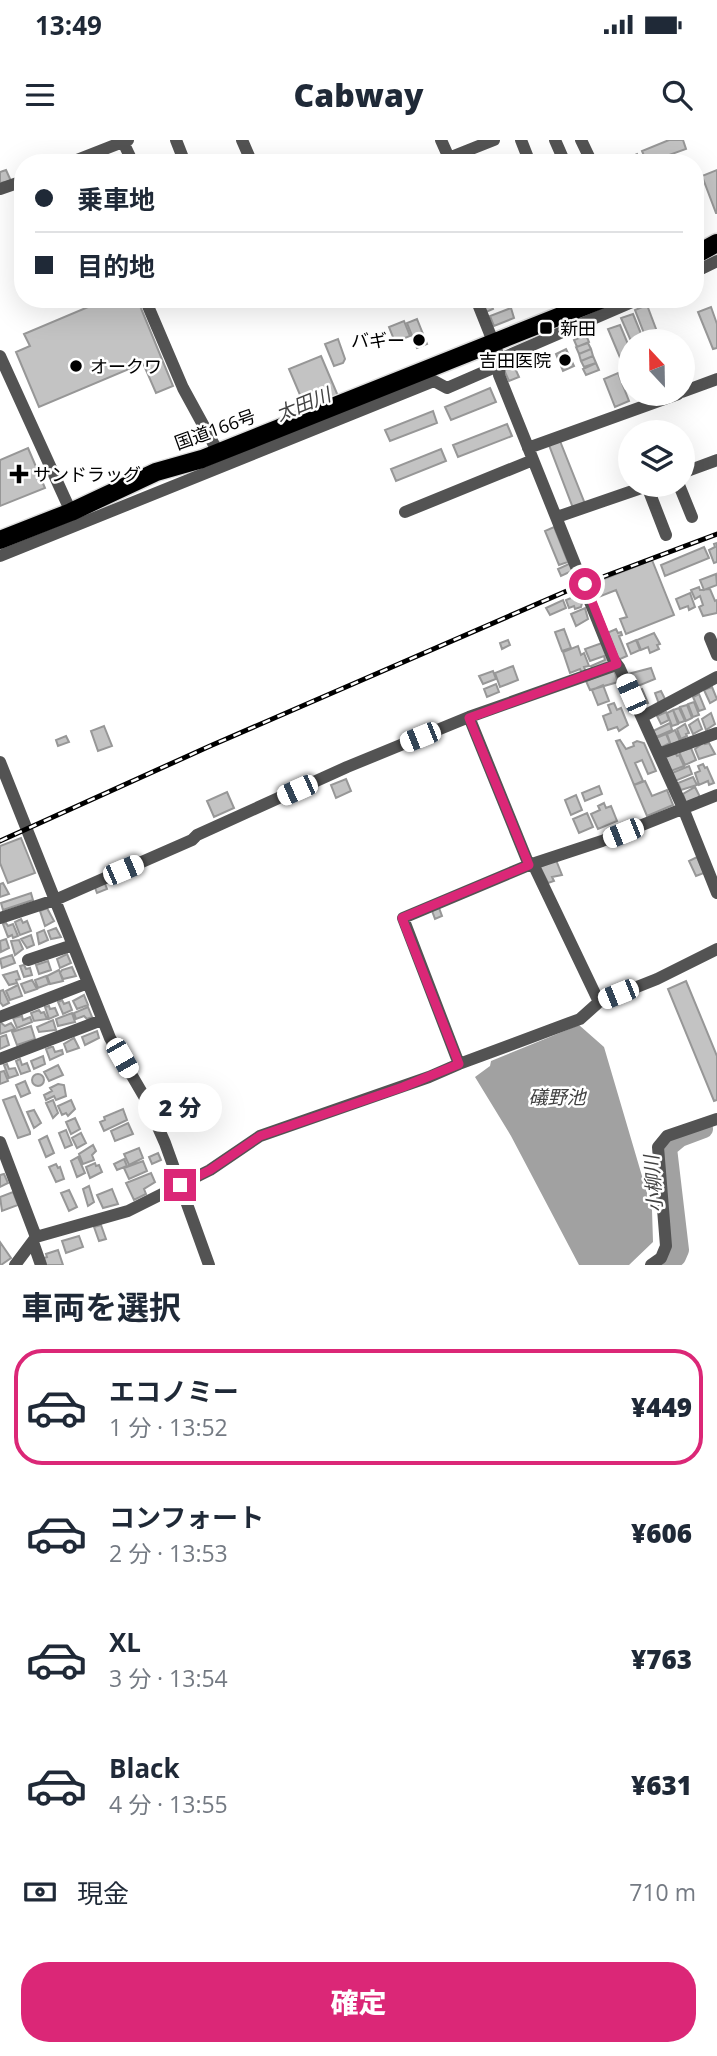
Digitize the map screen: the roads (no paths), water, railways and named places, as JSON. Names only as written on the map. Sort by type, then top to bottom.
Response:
[{"type":"highway","name":"国道166号","points":[[0,540],[71,512],[156,472],[202,459],[498,354],[599,308]]},
{"type":"street","points":[[458,154],[494,140]]},
{"type":"street","points":[[92,154],[125,141]]},
{"type":"street","points":[[149,308],[183,388],[218,452]]},
{"type":"street","points":[[480,308],[498,354],[499,375],[531,454],[617,664],[683,808],[717,893]]},
{"type":"street","points":[[0,556],[434,381],[447,388],[498,354]]},
{"type":"street","points":[[0,356],[71,512]]},
{"type":"street","points":[[695,387],[717,379]]},
{"type":"street","points":[[405,512],[633,406]]},
{"type":"street","points":[[695,468],[717,460]]},
{"type":"street","points":[[557,517],[618,496]]},
{"type":"street","points":[[653,497],[666,536]]},
{"type":"street","points":[[684,497],[692,517]]},
{"type":"street","points":[[710,638],[717,655]]},
{"type":"street","points":[[0,918],[55,900],[192,840],[197,835],[347,767],[469,718],[617,664]]},
{"type":"street","points":[[642,718],[717,677]]},
{"type":"street","points":[[469,718],[531,864],[599,1002]]},
{"type":"street","points":[[659,754],[717,733]]},
{"type":"street","points":[[0,762],[102,1020],[145,1098],[209,1265]]},
{"type":"street","points":[[459,1064],[402,918],[531,864],[602,841],[717,795]]},
{"type":"street","points":[[28,960],[73,945]]},
{"type":"street","points":[[15,1265],[34,1240],[128,1211],[210,1170],[260,1136],[403,1087],[580,1019],[599,1002],[657,979],[717,948]]},
{"type":"street","points":[[0,1017],[88,983]]},
{"type":"street","points":[[0,1059],[102,1020]]},
{"type":"street","points":[[651,1265],[660,1258],[666,1246],[658,1147],[667,1136],[717,1119]]},
{"type":"street","points":[[0,1142],[41,1265]]},
{"type":"water","name":"礒野池","points":[[579,1025],[604,1047],[652,1210],[653,1242],[629,1265],[579,1265],[511,1136],[475,1077],[490,1066],[491,1061]]},
{"type":"waterway","name":"小柳川","points":[[668,1265],[680,1250],[668,1148],[680,1138],[704,1129]]},
{"type":"railway","points":[[0,841],[210,746],[576,587],[717,534]]},
{"type":"place","name":"新田","points":[[546,328]]},
{"type":"place","name":"バギー","points":[[419,340]]},
{"type":"place","name":"吉田医院","points":[[565,360]]},
{"type":"place","name":"オークワ","points":[[76,366]]},
{"type":"place","name":"サンドラッグ","points":[[19,474]]},
{"type":"water label","name":"太田川","points":[[303,404]]}]
